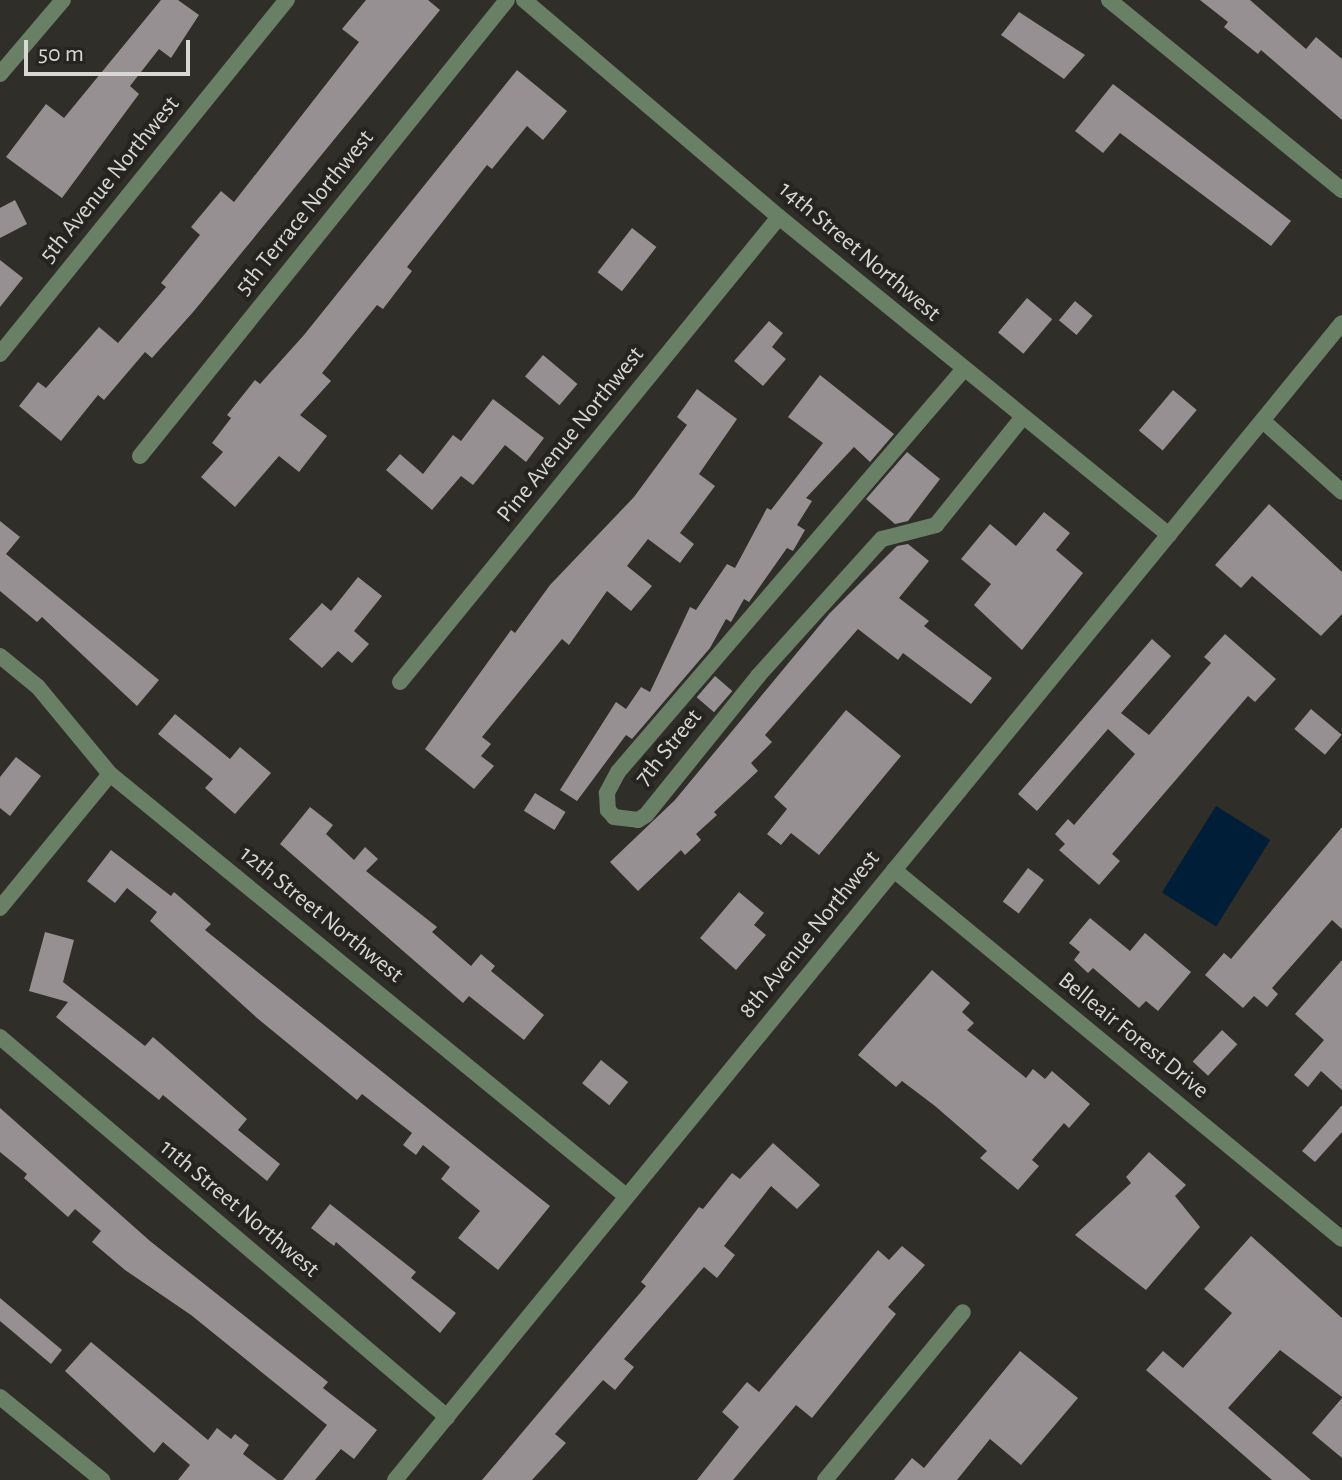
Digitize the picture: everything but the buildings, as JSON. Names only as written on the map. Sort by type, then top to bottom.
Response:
[{"type":"street","points":[[0,74],[63,0]]},
{"type":"street","name":"5th Avenue Northwest","points":[[0,354],[287,0]]},
{"type":"street","name":"5th Terrace Northwest","points":[[140,456],[507,0]]},
{"type":"street","name":"14th Street Northwest","points":[[524,0],[779,217],[1169,535]]},
{"type":"street","points":[[1109,0],[1342,190]]},
{"type":"street","name":"Pine Avenue Northwest","points":[[400,682],[779,217]]},
{"type":"street","name":"8th Avenue Northwest","points":[[395,1480],[1342,323]]},
{"type":"street","name":"7th Street","points":[[964,369],[618,772],[607,793],[608,810],[614,817],[638,820],[646,815],[758,676],[882,539],[936,525],[1022,418]]},
{"type":"street","points":[[1263,421],[1342,492]]},
{"type":"street","name":"12th Street Northwest","points":[[0,656],[38,687],[110,774],[626,1196]]},
{"type":"street","points":[[0,908],[110,774]]},
{"type":"street","name":"Belleair Forest Drive","points":[[894,870],[1342,1239]]},
{"type":"street","name":"11th Street Northwest","points":[[0,1037],[447,1417]]},
{"type":"street","points":[[825,1480],[963,1312]]},
{"type":"street","points":[[0,1397],[102,1480]]},
{"type":"water","points":[[1216,806],[1270,840],[1216,926],[1162,893]]}]
